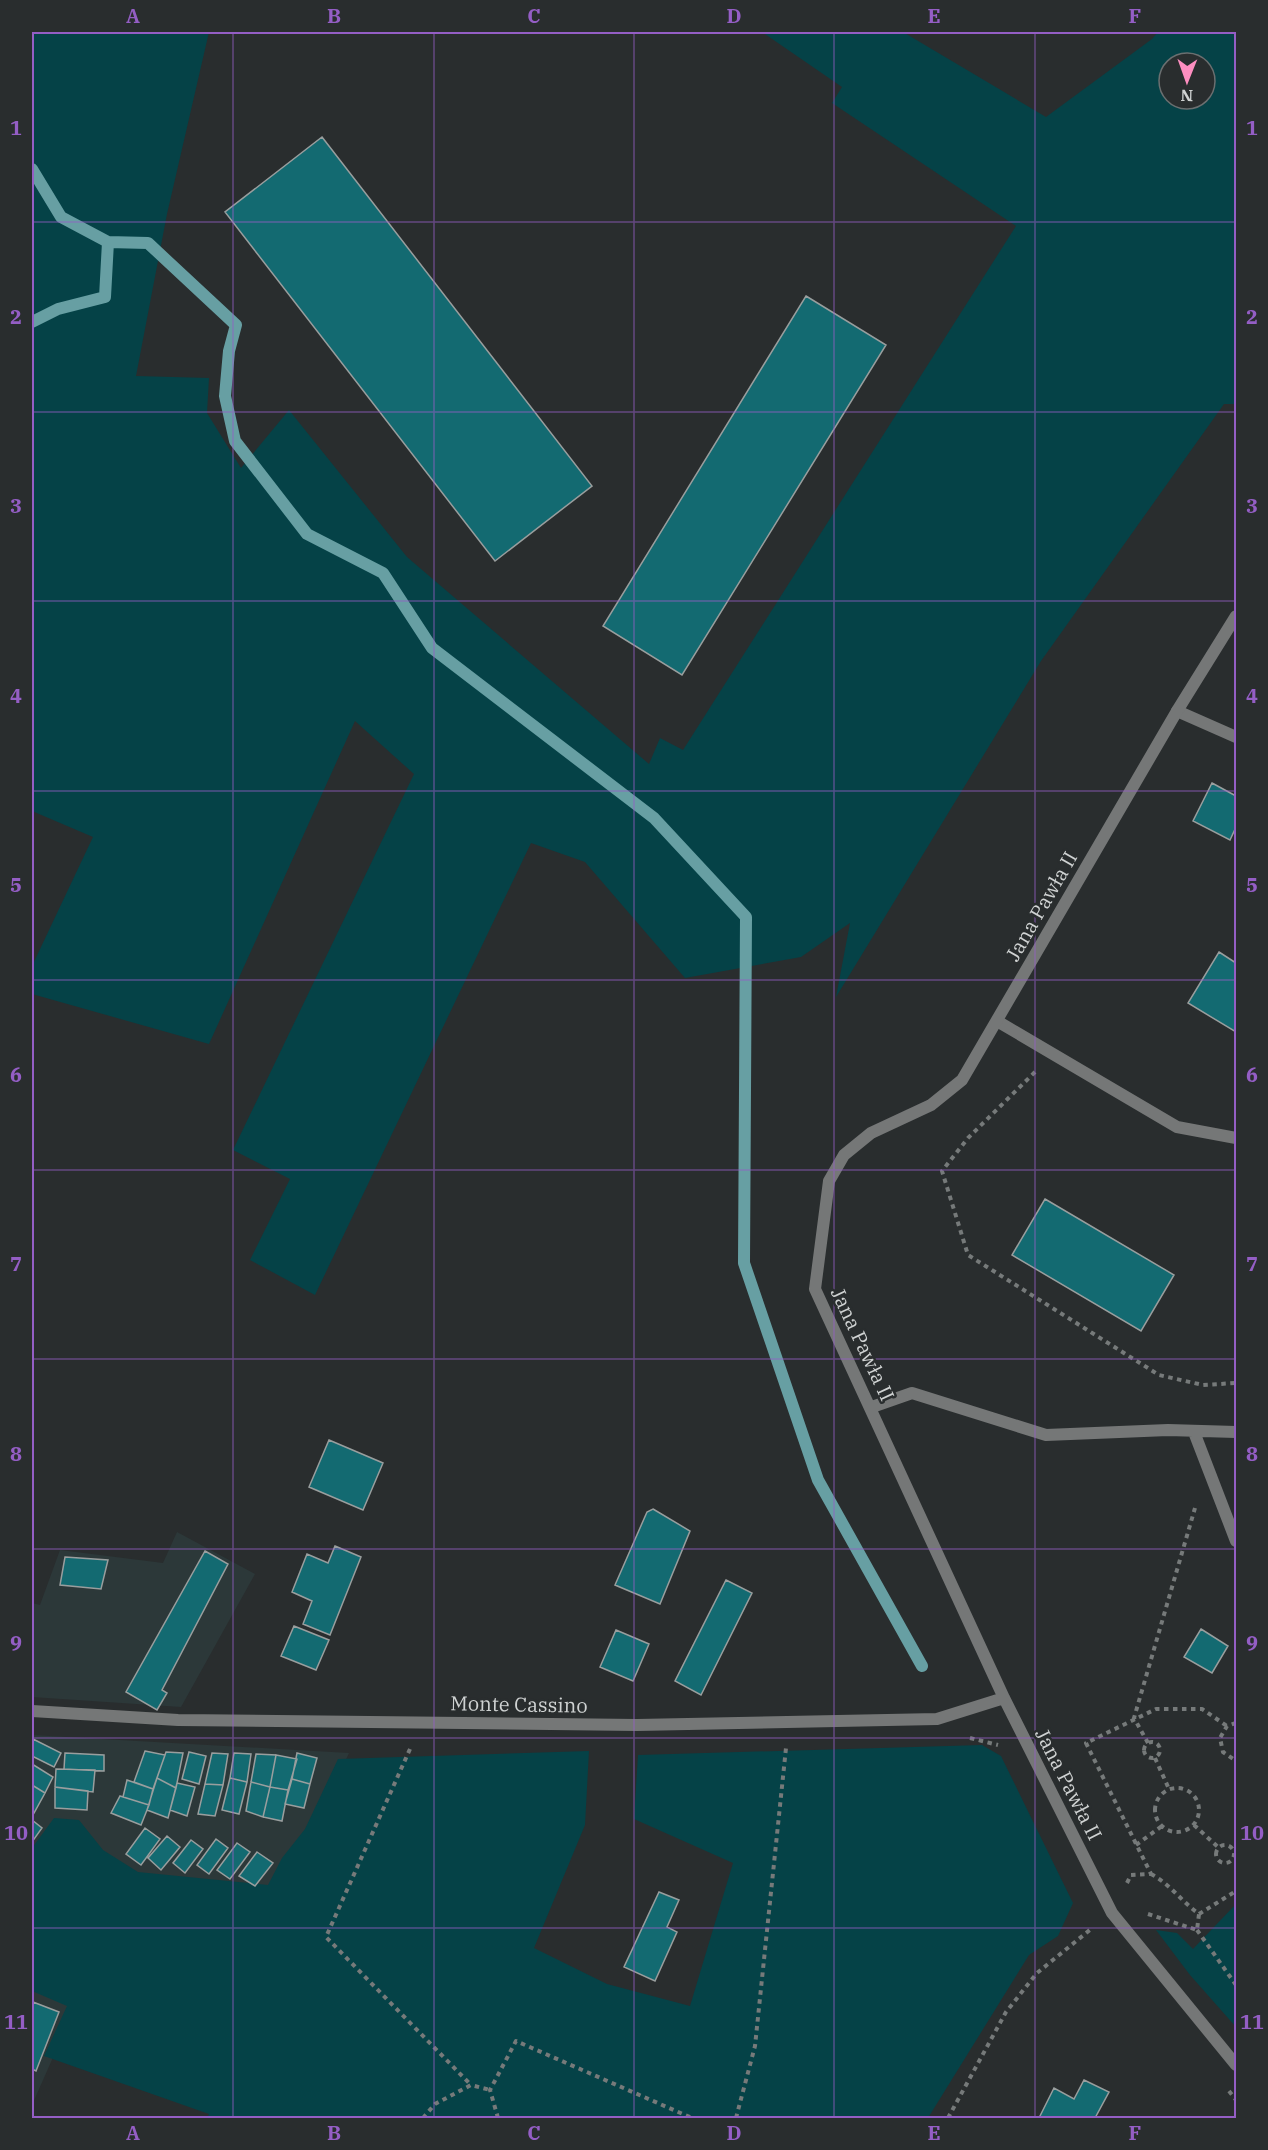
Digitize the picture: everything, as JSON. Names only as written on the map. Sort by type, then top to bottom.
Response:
[{"type":"street","name":"Jana Pawła II","points":[[1236,616],[1177,711],[962,1080],[931,1105],[871,1133],[844,1155],[829,1181],[815,1289],[872,1407],[1004,1698],[1112,1913],[1236,2065]]},
{"type":"street","points":[[1177,711],[1236,737]]},
{"type":"street","points":[[997,1020],[1177,1128],[1236,1138]]},
{"type":"street","points":[[872,1407],[912,1393],[1046,1435],[1168,1431],[1236,1432]]},
{"type":"street","points":[[1194,1432],[1236,1542]]},
{"type":"street","name":"Monte Cassino","points":[[32,1711],[178,1720],[637,1725],[937,1719],[1004,1698]]},
{"type":"path","points":[[1054,1053],[968,1138],[942,1171],[968,1255],[1159,1375],[1203,1385],[1236,1383]]},
{"type":"path","points":[[1148,1743],[1134,1718],[1200,1492],[1213,1481]]},
{"type":"path","points":[[1151,1874],[1086,1743],[1156,1709],[1202,1709],[1227,1726]]},
{"type":"path","points":[[1236,1723],[1227,1726],[1222,1733],[1221,1747],[1227,1757],[1236,1761]]},
{"type":"path","points":[[1155,1758],[1160,1753],[1160,1747],[1155,1742],[1148,1743],[1143,1747],[1144,1754],[1155,1758],[1168,1789]]},
{"type":"path","points":[[413,1743],[326,1937],[471,2085],[490,2090]]},
{"type":"path","points":[[736,2118],[755,2046],[786,1744]]},
{"type":"path","points":[[1178,1787],[1188,1790],[1196,1797],[1200,1806],[1199,1816],[1194,1825],[1178,1833],[1162,1826],[1155,1810],[1156,1802],[1168,1789],[1178,1787]]},
{"type":"path","points":[[1194,1825],[1219,1848]]},
{"type":"path","points":[[1136,1845],[1162,1826]]},
{"type":"path","points":[[1226,1845],[1232,1848],[1234,1855],[1231,1861],[1225,1863],[1219,1860],[1216,1854],[1219,1848],[1226,1845]]},
{"type":"path","points":[[1231,1861],[1236,1865]]},
{"type":"path","points":[[948,2118],[1006,2012],[1031,1981],[1112,1913],[1131,1875],[1151,1874],[1162,1880],[1181,1902],[1199,1914]]},
{"type":"path","points":[[1199,1914],[1236,1891]]},
{"type":"path","points":[[1112,1913],[1135,1908],[1160,1920],[1197,1930],[1236,1985]]},
{"type":"path","points":[[1197,1930],[1199,1914]]},
{"type":"path","points":[[498,2118],[490,2090],[516,2041],[692,2118]]},
{"type":"path","points":[[423,2118],[435,2104],[471,2085]]},
{"type":"shaded area","points":[[32,32],[209,32],[167,214],[136,376],[209,378],[207,413],[241,468],[289,410],[407,557],[649,764],[660,738],[683,750],[1016,226],[832,103],[842,87],[762,32],[903,32],[1046,117],[1152,39],[1158,32],[1236,32],[1236,404],[1224,404],[1041,661],[836,997],[850,923],[801,957],[685,978],[585,862],[531,843],[315,1295],[250,1260],[290,1179],[233,1150],[414,774],[355,721],[209,1044],[32,994],[32,966],[93,837],[32,811]]},
{"type":"shaded area","points":[[177,1532],[255,1574],[181,1707],[32,1697],[32,1603],[40,1605],[60,1550],[163,1563]]},
{"type":"shaded area","points":[[32,1735],[349,1753],[283,1894],[32,1905]]},
{"type":"shaded area","points":[[982,1745],[1001,1756],[1073,1903],[1058,1936],[1029,1955],[928,2118],[207,2118],[209,2114],[44,2056],[67,2006],[32,1991],[32,1848],[54,1818],[79,1820],[103,1850],[138,1872],[268,1885],[282,1858],[305,1829],[338,1759],[589,1751],[585,1825],[534,1948],[607,1984],[690,2006],[733,1863],[634,1819],[638,1755]]},
{"type":"shaded area","points":[[1236,1904],[1236,2027],[1190,1975],[1156,1930],[1177,1933],[1193,1949]]},
{"type":"shaded area","points":[[32,1987],[77,2003],[32,2105]]},
{"type":"building","points":[[322,137],[592,486],[495,561],[225,212]]},
{"type":"building","points":[[806,296],[886,345],[682,675],[603,626]]},
{"type":"building","points":[[1212,783],[1236,796],[1236,827],[1230,840],[1193,821]]},
{"type":"building","points":[[1219,952],[1236,963],[1236,1032],[1188,1003]]},
{"type":"building","points":[[1045,1199],[1174,1275],[1141,1331],[1012,1255]]},
{"type":"building","points":[[329,1440],[383,1463],[363,1510],[309,1487]]},
{"type":"building","points":[[653,1509],[690,1531],[660,1604],[615,1585],[647,1512]]},
{"type":"building","points":[[335,1546],[361,1557],[330,1635],[303,1624],[312,1601],[292,1592],[307,1554],[328,1563]]},
{"type":"building","points":[[205,1551],[228,1564],[162,1690],[167,1693],[157,1710],[126,1692]]},
{"type":"building","points":[[65,1557],[108,1560],[101,1589],[60,1585]]},
{"type":"building","points":[[726,1580],[752,1593],[701,1695],[675,1681]]},
{"type":"building","points":[[294,1626],[329,1640],[316,1670],[281,1656]]},
{"type":"building","points":[[1201,1629],[1228,1646],[1212,1673],[1184,1657]]},
{"type":"building","points":[[616,1630],[649,1644],[633,1681],[600,1667]]},
{"type":"building","points":[[33,1739],[61,1753],[54,1767],[32,1756]]},
{"type":"building","points":[[145,1751],[165,1755],[153,1789],[134,1782]]},
{"type":"building","points":[[166,1752],[183,1753],[176,1788],[157,1778]]},
{"type":"building","points":[[189,1752],[206,1756],[199,1784],[182,1779]]},
{"type":"building","points":[[65,1753],[104,1755],[104,1771],[64,1769]]},
{"type":"building","points":[[212,1753],[228,1754],[223,1785],[205,1784]]},
{"type":"building","points":[[234,1753],[251,1754],[247,1782],[230,1778]]},
{"type":"building","points":[[297,1753],[317,1758],[310,1784],[292,1779]]},
{"type":"building","points":[[256,1754],[276,1755],[270,1787],[251,1782]]},
{"type":"building","points":[[276,1755],[297,1759],[288,1790],[270,1787]]},
{"type":"building","points":[[32,1764],[53,1777],[45,1793],[32,1785]]},
{"type":"building","points":[[56,1769],[95,1770],[93,1792],[55,1787]]},
{"type":"building","points":[[157,1778],[176,1788],[168,1818],[147,1810]]},
{"type":"building","points":[[230,1778],[247,1782],[239,1814],[222,1810]]},
{"type":"building","points":[[292,1779],[310,1784],[304,1808],[285,1804]]},
{"type":"building","points":[[127,1780],[153,1789],[149,1805],[123,1797]]},
{"type":"building","points":[[251,1782],[270,1787],[263,1817],[246,1811]]},
{"type":"building","points":[[177,1783],[195,1787],[187,1816],[170,1810]]},
{"type":"building","points":[[205,1784],[223,1785],[215,1816],[198,1814]]},
{"type":"building","points":[[32,1785],[45,1793],[34,1813],[32,1811]]},
{"type":"building","points":[[55,1787],[88,1791],[87,1810],[55,1808]]},
{"type":"building","points":[[270,1787],[288,1790],[282,1821],[263,1817]]},
{"type":"building","points":[[120,1796],[149,1805],[141,1825],[111,1813]]},
{"type":"building","points":[[32,1820],[42,1828],[32,1842]]},
{"type":"building","points":[[145,1828],[160,1839],[141,1865],[126,1854]]},
{"type":"building","points":[[167,1836],[180,1847],[161,1870],[148,1858]]},
{"type":"building","points":[[216,1839],[228,1848],[209,1874],[197,1865]]},
{"type":"building","points":[[191,1840],[203,1849],[185,1873],[173,1863]]},
{"type":"building","points":[[237,1843],[250,1852],[230,1879],[217,1870]]},
{"type":"building","points":[[257,1852],[273,1863],[255,1886],[239,1876]]},
{"type":"building","points":[[659,1892],[679,1900],[667,1927],[677,1932],[655,1981],[624,1967]]},
{"type":"building","points":[[33,2002],[59,2012],[36,2071],[32,2069]]},
{"type":"building","points":[[1084,2080],[1109,2092],[1095,2118],[1039,2118],[1054,2088],[1074,2099]]},
{"type":"waterway","points":[[32,169],[61,217],[108,242],[148,243],[236,325],[229,351],[225,396],[235,441],[307,534],[383,573],[432,648],[654,818],[746,917],[744,1263],[818,1480],[922,1666]]},
{"type":"waterway","points":[[32,322],[58,309],[105,297],[108,242]]}]
